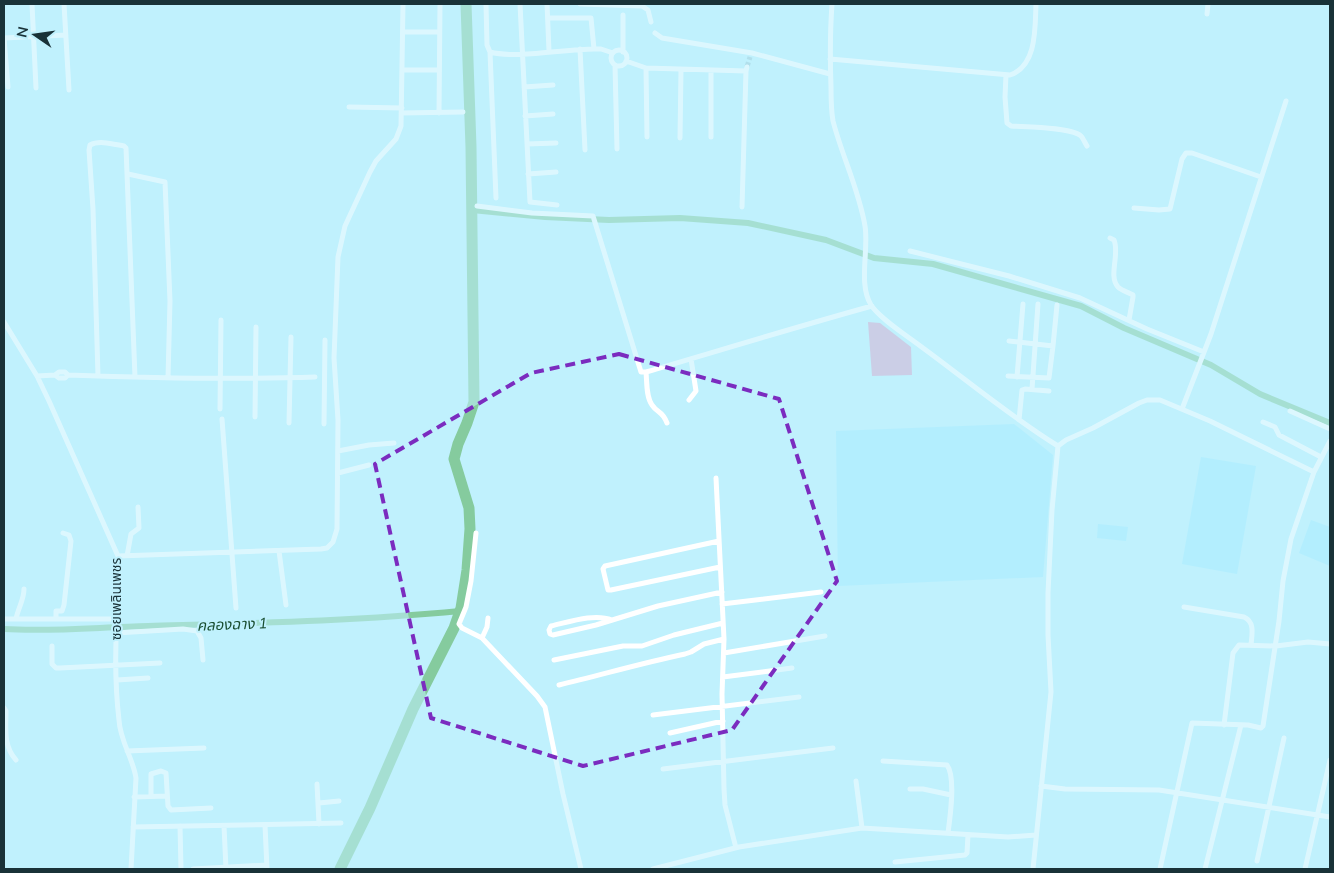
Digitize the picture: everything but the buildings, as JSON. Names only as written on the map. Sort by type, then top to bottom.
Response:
[{"type":"street","points":[[32,4],[36,88]]},
{"type":"street","points":[[64,4],[69,90]]},
{"type":"street","points":[[118,556],[321,549],[334,542],[337,528],[338,473],[338,420],[334,377],[338,256],[345,226],[376,161],[399,134],[401,126],[403,4]]},
{"type":"street","points":[[439,113],[440,4]]},
{"type":"street","points":[[486,4],[487,45],[490,52],[496,198]]},
{"type":"street","points":[[520,4],[530,202],[557,205]]},
{"type":"street","points":[[547,4],[549,51]]},
{"type":"street","points":[[580,4],[642,6],[648,10],[651,22]]},
{"type":"street","points":[[832,4],[835,60],[830,74],[833,119],[865,225],[867,298],[872,306],[894,326],[1019,420],[1058,446]]},
{"type":"street","points":[[835,60],[1006,74],[1018,72],[1026,65],[1031,51],[1036,28],[1036,4]]},
{"type":"street","points":[[1207,14],[1208,4]]},
{"type":"street","points":[[623,14],[623,52],[626,61]]},
{"type":"street","points":[[548,18],[591,18],[593,22],[594,49]]},
{"type":"street","points":[[403,32],[439,32]]},
{"type":"street","points":[[655,33],[662,38],[751,55],[830,74]]},
{"type":"street","points":[[8,87],[4,38],[66,35]]},
{"type":"street","points":[[490,52],[497,54],[580,49],[601,49],[613,53],[616,51],[623,52]]},
{"type":"street","points":[[580,49],[585,150]]},
{"type":"street","points":[[613,53],[611,57],[615,65],[617,148]]},
{"type":"street","points":[[615,65],[619,66],[626,61]]},
{"type":"street","points":[[626,61],[646,68],[681,70],[746,69],[742,207]]},
{"type":"street","points":[[646,68],[647,137]]},
{"type":"street","points":[[402,70],[439,70]]},
{"type":"street","points":[[680,138],[681,70]]},
{"type":"street","points":[[711,70],[711,137]]},
{"type":"street","points":[[1006,74],[1004,97],[1007,123],[1011,126],[1061,129],[1074,132],[1081,136],[1087,146]]},
{"type":"street","points":[[524,87],[553,85]]},
{"type":"street","points":[[1182,409],[1204,353],[1286,101]]},
{"type":"street","points":[[349,107],[439,113],[463,112]]},
{"type":"street","points":[[526,116],[553,114]]},
{"type":"street","points":[[98,376],[90,145],[98,142],[124,146],[126,148],[135,376]]},
{"type":"street","points":[[527,144],[556,143]]},
{"type":"street","points":[[1134,208],[1170,209],[1182,159],[1186,153],[1192,153],[1261,177]]},
{"type":"street","points":[[528,174],[556,172]]},
{"type":"street","points":[[128,174],[165,182],[170,301],[168,378]]},
{"type":"street","points":[[477,206],[532,213],[593,216],[641,372],[691,359],[821,319],[872,306]]},
{"type":"street","points":[[1110,238],[1114,240],[1117,247],[1114,280],[1118,287],[1133,297],[1129,320]]},
{"type":"street","points":[[910,251],[1009,276],[1080,298],[1204,353]]},
{"type":"street","points":[[1016,376],[1023,304]]},
{"type":"street","points":[[1032,389],[1038,304]]},
{"type":"street","points":[[1008,376],[1046,379],[1050,376],[1056,305]]},
{"type":"street","points":[[220,409],[221,320]]},
{"type":"street","name":"ซอยเพลินเพชร","points":[[4,322],[37,376],[118,556],[120,573],[116,666],[120,732],[136,778],[131,869]]},
{"type":"street","points":[[255,417],[256,327]]},
{"type":"street","points":[[290,423],[291,337]]},
{"type":"street","points":[[324,424],[325,340]]},
{"type":"street","points":[[1009,341],[1053,346]]},
{"type":"street","points":[[689,400],[696,391],[691,359]]},
{"type":"street","points":[[646,372],[650,401],[653,407],[664,415],[667,424]]},
{"type":"street","points":[[37,376],[55,375],[58,378],[65,378],[68,375],[255,379],[314,377]]},
{"type":"street","points":[[324,377],[334,377]]},
{"type":"street","points":[[1019,420],[1022,390],[1049,391]]},
{"type":"street","points":[[1033,869],[1051,692],[1048,593],[1058,446],[1066,440],[1147,400],[1165,401],[1314,472]]},
{"type":"street","points":[[1290,411],[1330,429]]},
{"type":"street","points":[[222,419],[236,608]]},
{"type":"street","points":[[1264,422],[1275,427],[1279,435],[1320,457]]},
{"type":"street","points":[[1160,869],[1192,723],[1241,725],[1261,728],[1264,726],[1291,540],[1314,472],[1320,457],[1330,441]]},
{"type":"street","points":[[338,451],[369,445],[394,443]]},
{"type":"street","points":[[338,473],[369,465]]},
{"type":"street","points":[[716,478],[724,639],[722,707],[724,799],[736,848]]},
{"type":"street","points":[[126,556],[131,534],[139,528],[138,507]]},
{"type":"street","points":[[56,619],[56,612],[62,611],[64,605],[71,541],[69,536],[63,533]]},
{"type":"street","points":[[476,534],[471,581],[466,607],[460,624],[462,628],[482,638],[543,702],[581,869]]},
{"type":"street","points":[[719,541],[633,559],[606,566],[603,569],[608,590],[611,590],[720,567]]},
{"type":"street","points":[[280,551],[286,604]]},
{"type":"street","points":[[16,619],[24,589]]},
{"type":"street","points":[[612,620],[601,617],[593,618],[550,626],[548,630],[550,634],[553,634],[612,620],[658,606],[722,592]]},
{"type":"street","points":[[722,604],[821,592]]},
{"type":"street","points":[[1184,607],[1244,617],[1250,620],[1252,624],[1251,644]]},
{"type":"street","points":[[482,638],[488,627],[488,618]]},
{"type":"street","points":[[4,619],[117,619]]},
{"type":"street","points":[[554,660],[624,646],[642,646],[674,635],[723,623]]},
{"type":"street","points":[[116,633],[183,629],[198,631],[201,638],[203,660]]},
{"type":"street","points":[[724,652],[825,636]]},
{"type":"street","points":[[558,685],[685,654],[704,644],[724,639]]},
{"type":"street","points":[[1224,724],[1233,653],[1239,645],[1276,646],[1308,642],[1330,644]]},
{"type":"street","points":[[52,646],[51,661],[56,668],[72,669],[160,663]]},
{"type":"street","points":[[723,677],[792,668]]},
{"type":"street","points":[[117,680],[148,678]]},
{"type":"street","points":[[653,715],[799,697]]},
{"type":"street","points":[[4,708],[6,711],[6,744],[16,760]]},
{"type":"street","points":[[670,733],[723,721]]},
{"type":"street","points":[[1205,869],[1241,725]]},
{"type":"street","points":[[1257,861],[1284,738]]},
{"type":"street","points":[[127,751],[204,748]]},
{"type":"street","points":[[663,769],[834,748]]},
{"type":"street","points":[[1305,869],[1330,760]]},
{"type":"street","points":[[883,761],[947,765],[950,771],[951,795],[948,833]]},
{"type":"street","points":[[151,796],[151,774],[161,771],[166,773],[168,806],[171,810],[211,808]]},
{"type":"street","points":[[856,781],[861,828]]},
{"type":"street","points":[[317,784],[319,824]]},
{"type":"street","points":[[1041,786],[1065,789],[1148,789],[1176,792],[1330,817]]},
{"type":"street","points":[[910,789],[923,789],[951,795]]},
{"type":"street","points":[[134,796],[168,796]]},
{"type":"street","points":[[318,803],[339,801]]},
{"type":"street","points":[[132,827],[341,824]]},
{"type":"street","points":[[193,869],[267,867],[265,825]]},
{"type":"street","points":[[180,826],[182,869]]},
{"type":"street","points":[[224,826],[226,868]]},
{"type":"street","points":[[653,869],[736,848],[861,828],[1008,837],[1036,835]]},
{"type":"street","points":[[895,862],[965,855],[967,853],[968,835]]},
{"type":"highlighted area","points":[[619,354],[779,399],[837,581],[732,730],[583,766],[431,718],[375,464],[531,373]]},
{"type":"shaded area","points":[[868,322],[880,323],[911,347],[912,375],[872,376]]},
{"type":"shaded area","points":[[1014,424],[1053,455],[1043,577],[838,586],[836,431]]},
{"type":"shaded area","points":[[1201,457],[1256,466],[1237,574],[1182,564]]},
{"type":"shaded area","points":[[1311,520],[1330,527],[1330,566],[1299,553]]},
{"type":"shaded area","points":[[1098,524],[1128,527],[1126,541],[1097,538]]},
{"type":"waterway","points":[[340,869],[370,808],[413,709],[454,628],[461,608],[467,570],[470,529],[469,508],[454,459],[474,402],[471,147],[466,4]]},
{"type":"waterway","points":[[472,210],[545,217],[609,220],[680,218],[748,223],[826,240],[874,258],[933,264],[1081,306],[1124,328],[1211,365],[1260,394],[1330,423]]},
{"type":"waterway","name":"คลองฉาง 1","points":[[4,629],[58,630],[304,621],[460,611]]},
{"type":"tunnel","points":[[747,67],[750,57]]}]
